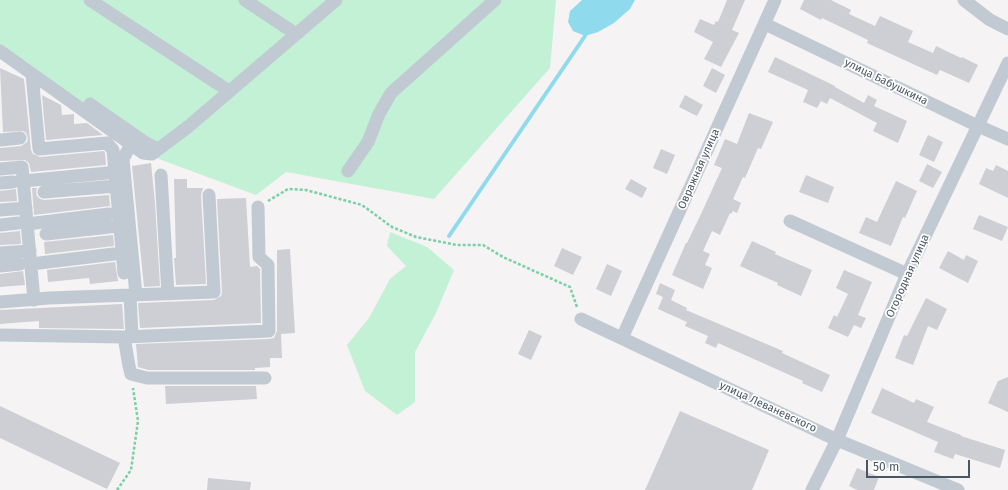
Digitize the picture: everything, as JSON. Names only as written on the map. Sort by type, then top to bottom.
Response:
[{"type":"street","points":[[90,0],[229,91]]},
{"type":"street","points":[[245,0],[296,34]]},
{"type":"street","points":[[0,51],[143,153],[152,154],[190,126],[336,0]]},
{"type":"street","points":[[348,171],[368,142],[379,114],[391,93],[495,0]]},
{"type":"street","name":"Овражная улица","points":[[622,338],[775,0]]},
{"type":"street","points":[[964,0],[990,20],[1008,29]]},
{"type":"street","name":"улица Бабушкина","points":[[765,24],[1008,139]]},
{"type":"street","points":[[0,41],[146,143],[158,149]]},
{"type":"street","name":"Огородная улица","points":[[812,490],[837,440],[908,274],[1008,63]]},
{"type":"street","points":[[32,74],[39,149],[107,143],[113,150],[124,273]]},
{"type":"street","points":[[0,140],[20,138]]},
{"type":"street","points":[[131,144],[123,159],[133,295],[128,336],[128,366],[131,374],[147,378],[266,378]]},
{"type":"street","points":[[0,169],[22,167],[12,182]]},
{"type":"street","points":[[12,182],[107,173]]},
{"type":"street","points":[[161,175],[168,294]]},
{"type":"street","points":[[12,182],[26,208],[23,224],[30,250],[26,264],[34,300]]},
{"type":"street","points":[[44,192],[116,186]]},
{"type":"street","points":[[0,302],[214,292],[209,195]]},
{"type":"street","points":[[0,335],[128,336],[269,331],[268,265],[259,257],[258,207]]},
{"type":"street","points":[[0,210],[26,208]]},
{"type":"street","points":[[0,225],[23,224],[110,214]]},
{"type":"street","points":[[790,221],[908,274]]},
{"type":"street","points":[[46,234],[119,226]]},
{"type":"street","points":[[0,253],[30,250]]},
{"type":"street","points":[[0,266],[114,254]]},
{"type":"street","name":"улица Леваневского","points":[[581,319],[837,440],[958,490]]},
{"type":"path","points":[[258,207],[288,189],[306,190],[362,205],[392,227],[416,236],[457,245],[484,245],[503,257],[570,286],[581,319]]},
{"type":"path","points":[[117,490],[132,470],[138,421],[131,374]]},
{"type":"green space","points":[[0,0],[556,0],[550,68],[434,199],[286,172],[256,195],[159,159],[135,139],[0,47]]},
{"type":"green space","points":[[390,232],[427,247],[454,270],[436,313],[415,352],[415,402],[397,415],[365,391],[347,345],[369,318],[390,279],[406,266],[387,246]]},
{"type":"water","points":[[582,0],[635,0],[630,9],[614,23],[598,32],[585,36],[573,31],[568,22],[570,11]]},
{"type":"building","points":[[727,0],[745,0],[732,30],[739,33],[721,67],[704,59],[713,42],[694,32],[700,19],[714,25],[716,21],[718,22]]},
{"type":"building","points":[[804,0],[831,0],[851,10],[849,14],[875,26],[880,16],[913,31],[908,42],[933,53],[936,46],[978,65],[969,83],[940,70],[937,75],[867,43],[868,40],[822,18],[821,20],[800,9]]},
{"type":"building","points":[[775,57],[835,86],[864,103],[868,95],[877,100],[874,106],[907,121],[898,143],[873,131],[877,123],[830,98],[827,104],[821,101],[817,108],[803,102],[808,90],[768,72]]},
{"type":"building","points":[[0,68],[24,79],[31,150],[33,154],[40,157],[104,151],[106,165],[31,172],[29,163],[25,160],[0,161],[0,148],[21,146],[27,142],[28,138],[26,133],[23,131],[3,132]]},
{"type":"building","points":[[712,68],[725,75],[716,93],[703,86]]},
{"type":"building","points":[[42,95],[61,105],[62,115],[74,114],[74,124],[87,123],[103,135],[46,140]]},
{"type":"building","points":[[685,95],[703,105],[697,116],[679,107]]},
{"type":"building","points":[[749,113],[773,122],[761,149],[758,148],[745,178],[743,177],[733,199],[741,203],[737,213],[733,211],[731,214],[730,213],[720,235],[712,231],[703,251],[710,254],[705,265],[712,268],[703,289],[672,275],[722,168],[714,165],[725,139],[737,144]]},
{"type":"building","points":[[928,135],[943,142],[934,162],[919,155]]},
{"type":"building","points":[[661,149],[675,155],[667,174],[653,168]]},
{"type":"building","points":[[151,163],[160,286],[144,287],[132,166]]},
{"type":"building","points":[[927,164],[942,172],[933,188],[919,181]]},
{"type":"building","points":[[996,165],[1008,171],[1008,198],[979,184],[986,168],[993,171]]},
{"type":"building","points":[[806,175],[834,187],[828,203],[799,192]]},
{"type":"building","points":[[174,179],[187,179],[187,188],[203,188],[201,195],[206,284],[176,285],[174,258],[176,258]]},
{"type":"building","points":[[631,179],[647,188],[642,198],[625,189]]},
{"type":"building","points":[[896,181],[917,191],[905,218],[903,217],[891,246],[859,233],[866,217],[877,222]]},
{"type":"building","points":[[32,188],[37,188],[37,196],[44,200],[109,195],[110,206],[34,215]]},
{"type":"building","points":[[16,189],[17,201],[0,202],[0,191]]},
{"type":"building","points":[[246,198],[250,267],[257,266],[260,269],[261,323],[140,328],[138,303],[214,300],[221,296],[217,199]]},
{"type":"building","points":[[979,215],[1008,227],[1002,241],[973,229]]},
{"type":"building","points":[[20,231],[21,244],[0,245],[0,233]]},
{"type":"building","points":[[113,235],[114,246],[45,254],[44,242]]},
{"type":"building","points":[[752,241],[776,252],[775,254],[812,270],[801,296],[777,285],[778,283],[740,266]]},
{"type":"building","points":[[562,248],[582,257],[573,275],[554,266]]},
{"type":"building","points":[[290,249],[295,333],[281,334],[282,358],[270,358],[270,367],[255,368],[255,370],[148,370],[138,367],[136,344],[274,338],[277,331],[277,250]]},
{"type":"building","points":[[948,251],[964,260],[966,255],[978,261],[968,283],[939,268]]},
{"type":"building","points":[[115,262],[118,281],[90,284],[89,278],[48,282],[47,270]]},
{"type":"building","points":[[607,264],[622,271],[611,296],[596,289]]},
{"type":"building","points":[[844,270],[872,282],[858,315],[866,318],[861,328],[854,325],[848,337],[828,328],[834,315],[837,317],[848,294],[836,288]]},
{"type":"building","points":[[23,271],[25,285],[0,287],[0,274]]},
{"type":"building","points":[[660,283],[675,290],[671,300],[687,308],[686,310],[783,351],[782,353],[830,375],[822,392],[802,383],[803,381],[718,343],[716,348],[705,343],[708,336],[685,326],[687,322],[658,309],[663,297],[656,294]]},
{"type":"building","points":[[926,298],[947,309],[937,330],[928,326],[913,365],[895,358],[904,335],[907,336]]},
{"type":"building","points":[[122,304],[124,329],[39,328],[39,321],[0,324],[0,310]]},
{"type":"building","points":[[529,330],[542,336],[531,360],[518,354]]},
{"type":"building","points":[[1008,377],[1008,412],[988,403],[998,381]]},
{"type":"building","points":[[165,386],[256,386],[257,399],[166,404]]},
{"type":"building","points":[[882,388],[914,403],[916,399],[934,407],[927,422],[961,436],[1005,450],[1000,468],[955,454],[953,459],[934,452],[938,442],[871,413]]},
{"type":"building","points":[[0,406],[120,463],[107,489],[0,438]]},
{"type":"building","points":[[680,411],[769,450],[752,490],[645,490]]},
{"type":"building","points":[[857,468],[879,477],[874,490],[857,490],[849,486]]},
{"type":"building","points":[[208,478],[251,482],[250,490],[207,490]]},
{"type":"waterway","points":[[449,236],[585,36]]}]
